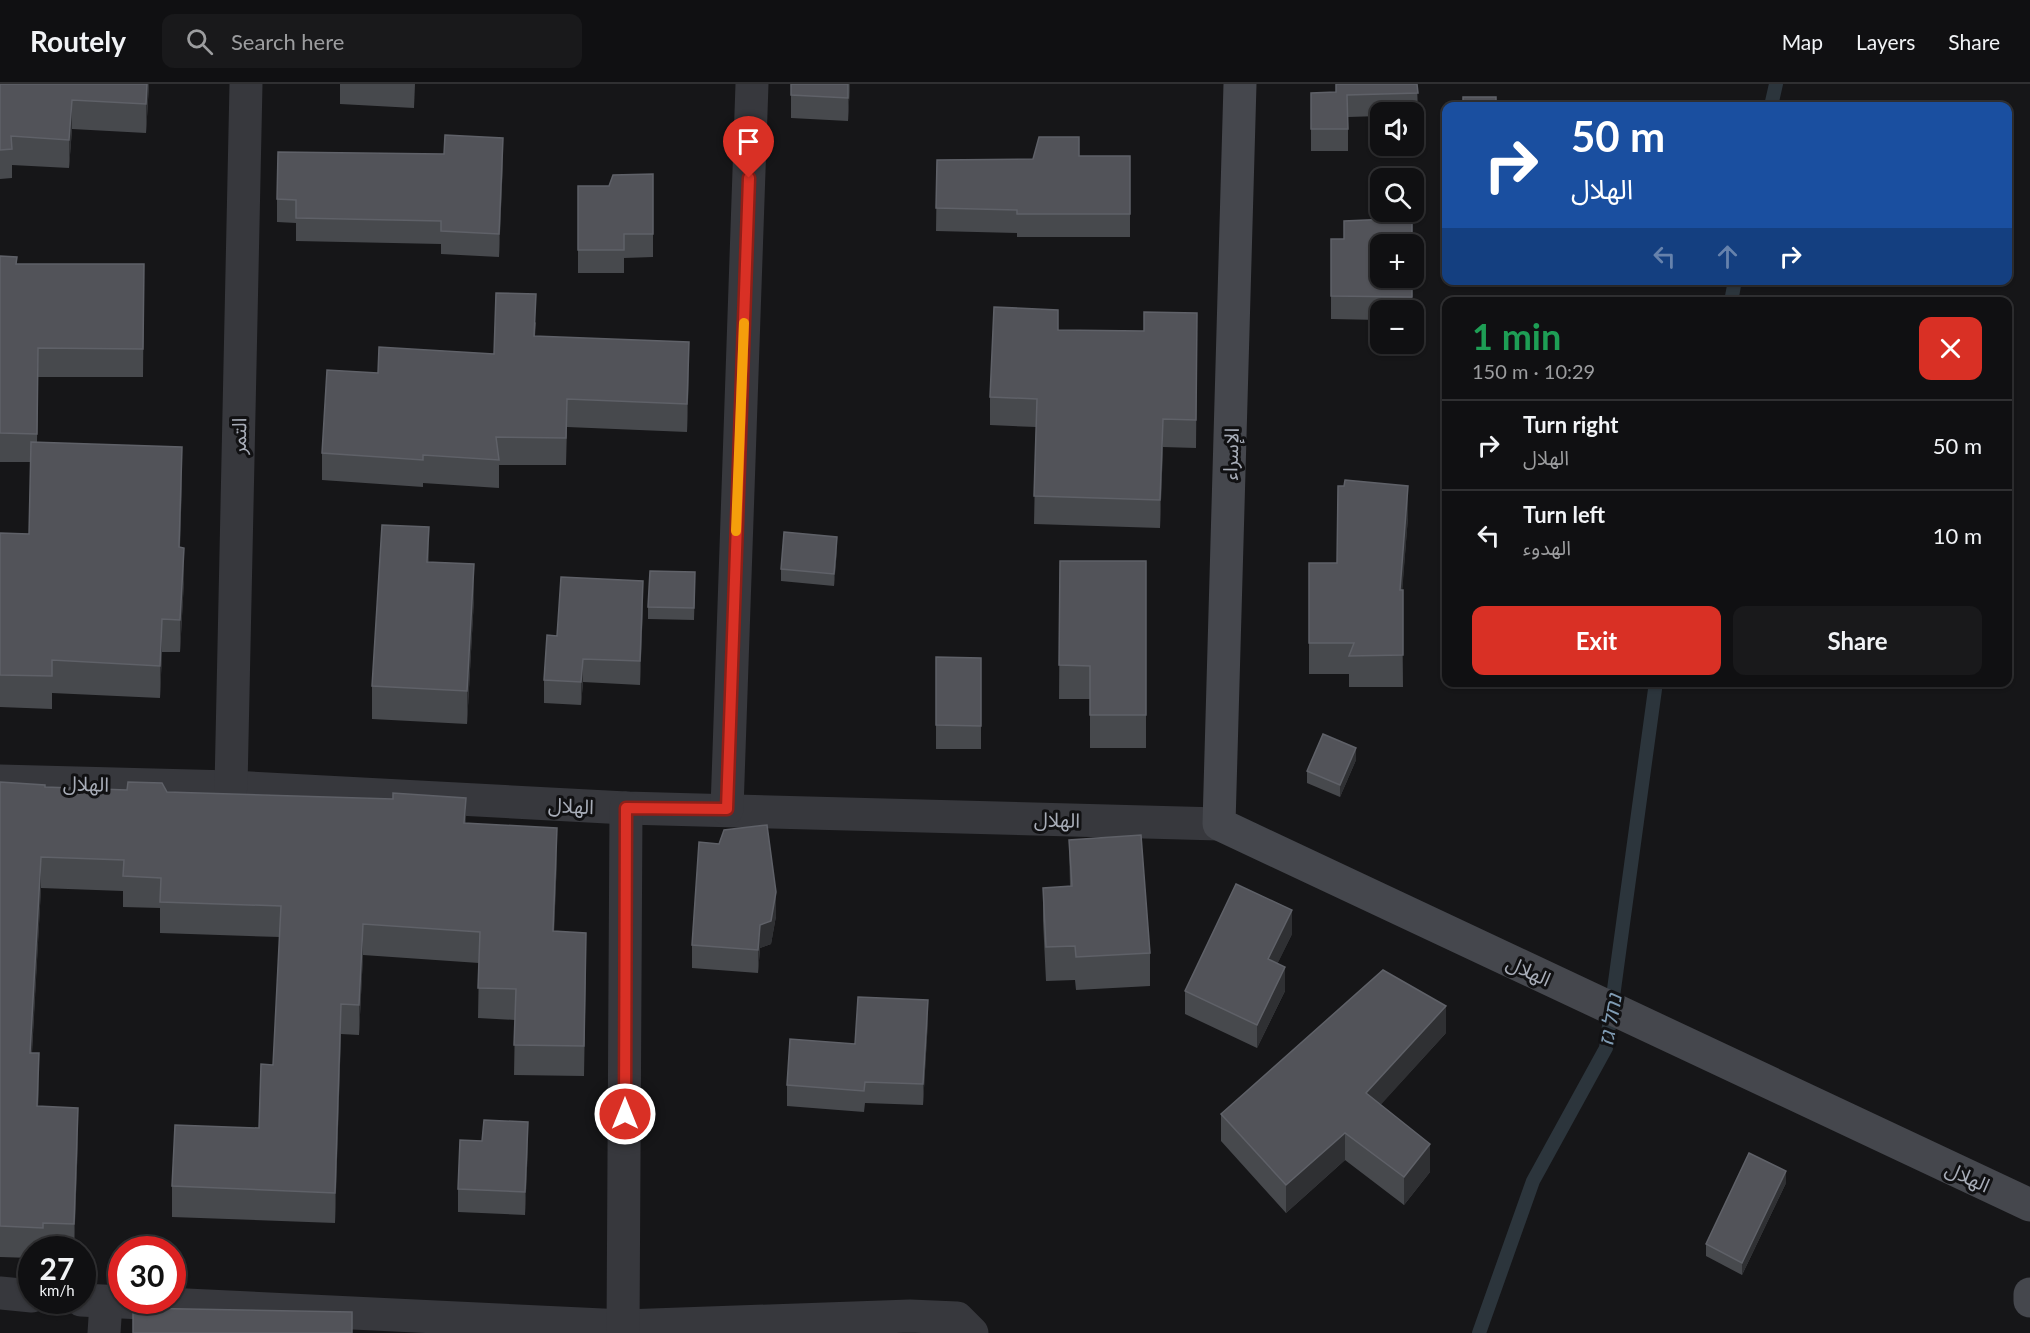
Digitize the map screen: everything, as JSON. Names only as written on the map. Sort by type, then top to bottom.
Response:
[{"type":"street","name":"التمر","points":[[231,787],[246,84]]},
{"type":"street","points":[[727,809],[752,84]]},
{"type":"street","name":"الإسراء","points":[[1219,824],[1240,84]]},
{"type":"street","name":"الهلال","points":[[0,781],[231,787],[626,808],[1219,824],[2030,1205]]},
{"type":"street","points":[[623,1330],[626,808]]},
{"type":"street","points":[[0,1293],[18,1295]]},
{"type":"street","points":[[2030,1294],[2030,1301]]},
{"type":"street","points":[[97,1312],[623,1330],[910,1316],[957,1318],[972,1333]]},
{"type":"building","points":[[0,84],[147,84],[146,104],[72,100],[69,140],[11,136],[12,149],[0,150]]},
{"type":"building","points":[[791,84],[848,84],[848,98],[791,95]]},
{"type":"building","points":[[1336,84],[1417,84],[1418,93],[1347,95],[1348,129],[1311,129],[1311,93],[1336,92]]},
{"type":"building","points":[[1463,97],[1496,97],[1496,102],[1463,102]]},
{"type":"building","points":[[445,135],[503,138],[499,234],[441,231],[441,221],[296,218],[296,200],[277,199],[278,152],[444,154]]},
{"type":"building","points":[[1039,137],[1079,137],[1079,156],[1130,156],[1130,214],[1017,214],[1017,210],[936,208],[937,160],[1033,159]]},
{"type":"building","points":[[653,174],[653,234],[624,234],[624,250],[578,250],[578,186],[609,186],[613,175]]},
{"type":"building","points":[[1344,221],[1412,222],[1412,234],[1370,234],[1370,288],[1412,288],[1412,297],[1331,296],[1331,239],[1344,239]]},
{"type":"building","points":[[0,256],[17,257],[16,264],[144,264],[143,349],[38,348],[37,434],[0,433]]},
{"type":"building","points":[[496,293],[536,294],[534,336],[689,342],[687,404],[567,399],[566,438],[496,437],[499,460],[423,455],[423,460],[322,453],[327,370],[378,373],[379,347],[494,354]]},
{"type":"building","points":[[994,307],[1058,310],[1058,330],[1144,331],[1144,312],[1197,313],[1196,420],[1163,419],[1160,500],[1034,496],[1037,399],[990,397]]},
{"type":"building","points":[[31,442],[182,447],[179,547],[184,548],[180,620],[162,619],[160,666],[52,660],[52,676],[0,675],[0,533],[29,534]]},
{"type":"building","points":[[1345,480],[1408,486],[1400,590],[1403,590],[1403,655],[1349,656],[1354,643],[1309,643],[1309,563],[1337,563],[1338,486],[1344,486]]},
{"type":"building","points":[[382,525],[429,527],[427,562],[474,564],[467,691],[372,686]]},
{"type":"building","points":[[784,532],[837,537],[834,574],[781,569]]},
{"type":"building","points":[[1060,561],[1146,561],[1146,715],[1090,715],[1090,666],[1059,665]]},
{"type":"building","points":[[650,571],[695,572],[694,608],[648,607]]},
{"type":"building","points":[[561,577],[643,581],[640,661],[583,659],[581,682],[544,680],[547,635],[557,636]]},
{"type":"building","points":[[936,657],[981,658],[981,726],[936,725]]},
{"type":"building","points":[[1323,734],[1356,748],[1340,785],[1307,771]]},
{"type":"building","points":[[0,782],[45,785],[45,787],[127,790],[128,782],[162,783],[167,792],[393,799],[393,793],[466,798],[464,823],[557,828],[553,931],[586,933],[584,1046],[514,1045],[516,989],[478,988],[480,932],[363,924],[359,1005],[341,1004],[335,1193],[172,1186],[175,1125],[259,1128],[261,1064],[273,1065],[281,906],[160,902],[161,878],[123,876],[124,860],[41,857],[30,1053],[39,1053],[37,1106],[78,1108],[74,1224],[43,1223],[43,1228],[0,1226]]},
{"type":"building","points":[[767,825],[776,892],[771,921],[760,925],[758,950],[692,945],[699,842],[719,844],[724,830]]},
{"type":"building","points":[[1141,835],[1150,953],[1076,957],[1075,946],[1046,947],[1043,888],[1072,886],[1069,840]]},
{"type":"building","points":[[1236,884],[1292,910],[1268,959],[1285,967],[1257,1025],[1185,991]]},
{"type":"building","points":[[1383,970],[1446,1006],[1366,1093],[1430,1144],[1404,1177],[1345,1133],[1286,1185],[1221,1114]]},
{"type":"building","points":[[858,997],[928,1000],[923,1084],[865,1082],[864,1091],[787,1085],[790,1039],[855,1044]]},
{"type":"building","points":[[484,1120],[528,1122],[525,1192],[458,1189],[460,1140],[482,1141]]},
{"type":"building","points":[[1749,1153],[1786,1171],[1742,1263],[1706,1244]]},
{"type":"building","points":[[186,1309],[352,1312],[352,1333],[133,1333],[133,1314],[186,1314]]},
{"type":"waterway","name":"נחל גז","points":[[1772,102],[1776,84]]},
{"type":"waterway","name":"נחל גז","points":[[1732,297],[1734,285]]},
{"type":"waterway","name":"נחל גז","points":[[1479,1333],[1533,1181],[1606,1048],[1655,687]]},
{"type":"slow traffic","points":[[736,531],[744,323]]},
{"type":"route","points":[[625,1114],[626,808],[727,809],[749,178]]}]
